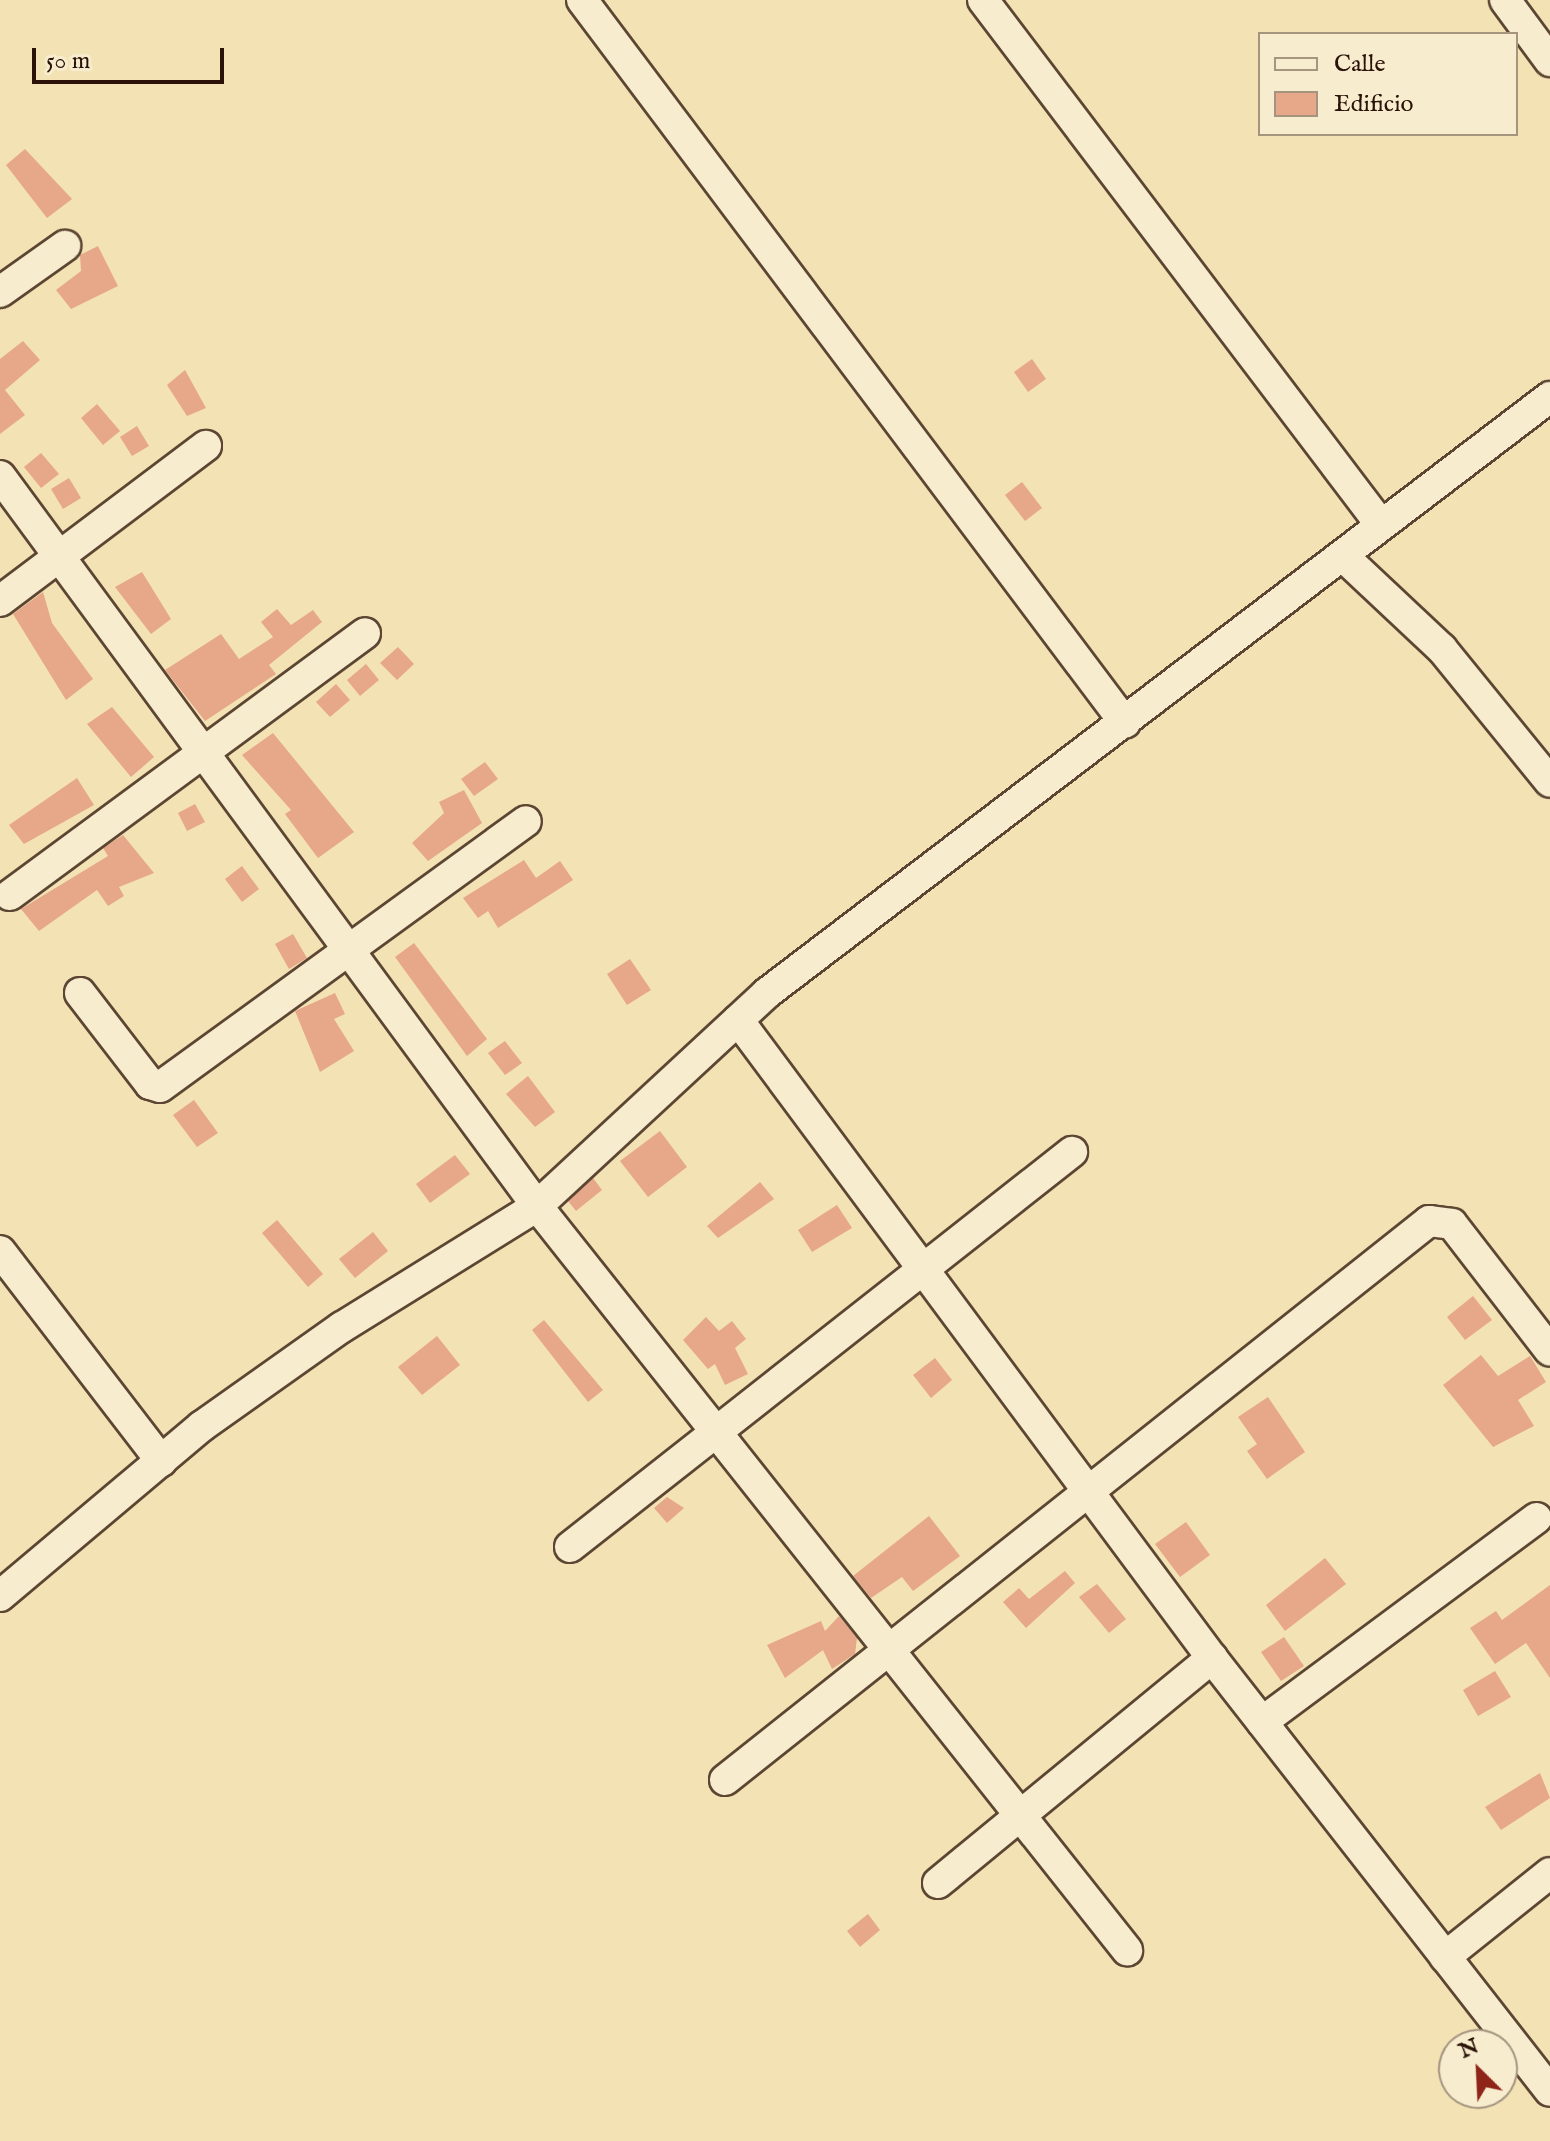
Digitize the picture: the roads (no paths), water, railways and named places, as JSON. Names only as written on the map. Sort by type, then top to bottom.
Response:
[{"type":"street","points":[[582,0],[1125,723]]},
{"type":"street","points":[[983,0],[1381,525]]},
{"type":"street","points":[[1505,0],[1540,26],[1550,61]]},
{"type":"street","points":[[0,292],[65,246]]},
{"type":"street","points":[[0,1596],[161,1461],[342,1327],[537,1206],[738,1020],[1550,397]]},
{"type":"street","points":[[0,601],[206,446]]},
{"type":"street","points":[[0,476],[537,1206],[1127,1950]]},
{"type":"street","points":[[1344,557],[1442,649],[1550,782]]},
{"type":"street","points":[[10,895],[205,755],[365,633]]},
{"type":"street","points":[[80,993],[150,1084],[160,1087],[350,953],[526,821]]},
{"type":"street","points":[[738,1020],[1212,1658],[1550,2091]]},
{"type":"street","points":[[570,1547],[713,1430],[1072,1152]]},
{"type":"street","points":[[725,1780],[1429,1221],[1452,1224],[1550,1351]]},
{"type":"street","points":[[0,1251],[161,1461]]},
{"type":"street","points":[[1262,1722],[1537,1518]]},
{"type":"street","points":[[938,1883],[1019,1811],[1212,1658]]},
{"type":"street","points":[[1445,1957],[1550,1873]]}]
